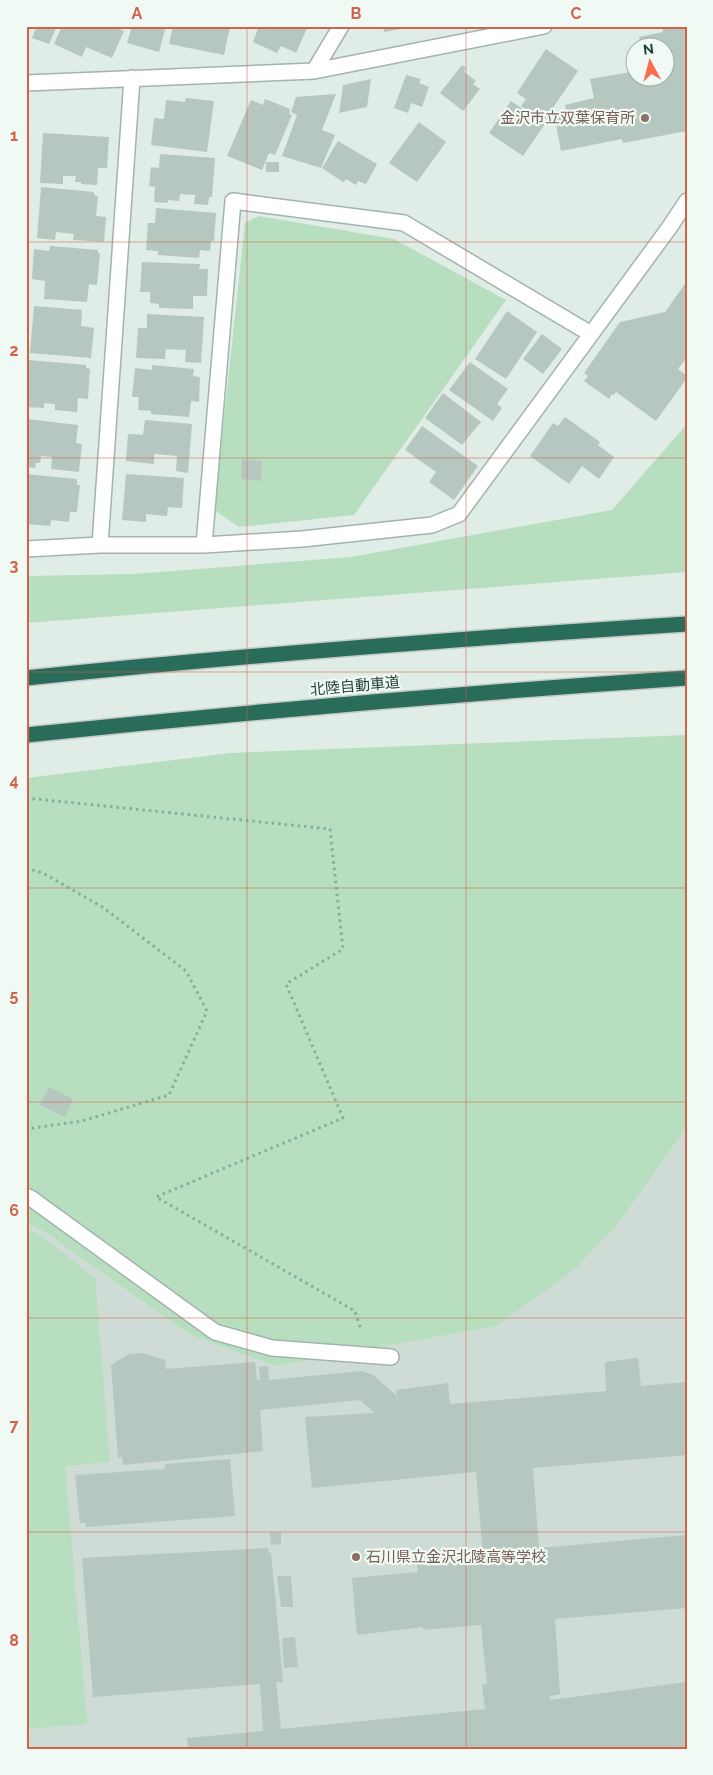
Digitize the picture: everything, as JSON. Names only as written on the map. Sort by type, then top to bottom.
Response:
[{"type":"highway","points":[[26,678],[190,661],[517,635],[687,624]]},
{"type":"highway","name":"北陸自動車道","points":[[26,735],[189,718],[520,689],[687,678]]},
{"type":"street","points":[[314,71],[341,26]]},
{"type":"street","points":[[26,83],[314,71],[542,26]]},
{"type":"street","points":[[100,545],[132,78]]},
{"type":"street","points":[[204,545],[233,201],[404,223],[591,334]]},
{"type":"street","points":[[26,549],[100,545],[204,545],[302,539],[432,525],[459,514],[687,201]]},
{"type":"street","points":[[26,1196],[215,1332],[272,1348],[391,1357]]},
{"type":"path","points":[[26,798],[330,829],[343,949],[286,984],[343,1118],[156,1197],[355,1310],[370,1355]]},
{"type":"path","points":[[26,868],[44,873],[104,908],[186,971],[207,1011],[170,1095],[82,1121],[26,1129]]},
{"type":"shaded area","name":"石川県立金沢北陵高等学校","points":[[687,1127],[687,1749],[26,1749],[26,1222],[43,1231],[190,1335],[276,1366],[496,1326],[618,1224]]},
{"type":"green space","points":[[259,216],[394,239],[506,300],[354,515],[239,527],[214,510],[245,223]]},
{"type":"green space","points":[[687,424],[687,572],[26,623],[26,576],[134,574],[351,557],[612,510]]},
{"type":"green space","points":[[687,735],[687,1127],[618,1224],[574,1270],[496,1326],[276,1366],[190,1335],[43,1231],[26,1222],[26,778],[231,753]]},
{"type":"green space","points":[[26,1228],[40,1235],[95,1278],[110,1462],[65,1466],[87,1724],[26,1729]]},
{"type":"building","points":[[37,26],[57,26],[49,44],[32,38]]},
{"type":"building","points":[[62,26],[113,26],[124,31],[112,58],[86,47],[82,57],[54,44]]},
{"type":"building","points":[[132,26],[166,26],[159,52],[127,43]]},
{"type":"building","points":[[173,26],[230,27],[224,55],[169,44]]},
{"type":"building","points":[[259,26],[308,26],[296,53],[281,46],[277,53],[253,42]]},
{"type":"building","points":[[383,26],[411,26],[411,27],[384,32]]},
{"type":"building","points":[[662,26],[687,26],[687,131],[623,143],[622,139],[561,151],[555,118],[567,116],[565,105],[594,98],[590,79],[626,73],[626,88],[676,88],[676,38],[639,38],[663,32]]},
{"type":"building","points":[[546,49],[578,71],[544,121],[521,106],[526,99],[517,93]]},
{"type":"building","points":[[462,65],[466,68],[464,72],[476,81],[473,84],[480,89],[463,111],[440,93]]},
{"type":"building","points":[[406,75],[421,79],[419,83],[429,87],[422,107],[411,103],[408,113],[394,108]]},
{"type":"building","points":[[371,79],[367,107],[339,113],[343,85]]},
{"type":"building","points":[[336,94],[322,130],[335,135],[321,168],[282,156],[297,115],[291,112],[296,97]]},
{"type":"building","points":[[186,98],[214,101],[207,152],[151,145],[154,118],[164,119],[166,100],[185,102]]},
{"type":"building","points":[[265,99],[290,109],[289,114],[292,115],[275,155],[269,153],[262,170],[227,156],[251,100],[263,105]]},
{"type":"building","points":[[511,101],[545,124],[523,156],[489,133]]},
{"type":"building","points":[[26,116],[29,117],[28,190],[26,190]]},
{"type":"building","points":[[419,122],[446,142],[417,182],[389,163]]},
{"type":"building","points":[[43,133],[109,137],[107,168],[98,168],[97,185],[75,182],[76,176],[63,176],[63,184],[40,183]]},
{"type":"building","points":[[338,141],[377,164],[366,184],[358,181],[356,185],[346,179],[343,182],[322,168]]},
{"type":"building","points":[[160,154],[215,158],[212,197],[209,197],[208,205],[194,204],[195,195],[180,194],[179,201],[168,200],[168,203],[154,202],[155,187],[149,186],[151,167],[159,168]]},
{"type":"building","points":[[266,162],[279,162],[279,172],[266,172]]},
{"type":"building","points":[[41,187],[94,192],[94,195],[98,196],[96,216],[106,217],[104,242],[73,240],[74,234],[56,232],[55,240],[37,238]]},
{"type":"building","points":[[156,208],[216,213],[214,241],[211,241],[210,251],[200,250],[199,258],[158,255],[158,251],[146,250],[148,223],[155,223]]},
{"type":"building","points":[[50,246],[98,250],[98,253],[100,253],[97,285],[89,284],[87,302],[44,299],[45,281],[32,279],[34,249],[49,251]]},
{"type":"building","points":[[142,262],[200,264],[199,269],[208,269],[207,296],[193,296],[193,309],[159,308],[159,304],[150,303],[150,292],[140,292]]},
{"type":"building","points":[[687,281],[687,357],[678,369],[687,378],[656,421],[616,392],[609,399],[584,381],[588,376],[584,373],[620,322],[665,312]]},
{"type":"building","points":[[34,306],[82,310],[81,326],[94,328],[91,358],[30,353]]},
{"type":"building","points":[[507,311],[537,332],[506,379],[475,359]]},
{"type":"building","points":[[147,314],[204,317],[201,363],[185,362],[186,350],[166,349],[165,359],[136,358],[138,328],[147,328]]},
{"type":"building","points":[[542,334],[562,349],[543,374],[523,359]]},
{"type":"building","points":[[29,360],[86,365],[86,368],[90,369],[88,399],[78,398],[77,412],[55,410],[55,404],[44,403],[44,408],[26,407]]},
{"type":"building","points":[[470,362],[508,389],[497,404],[502,408],[493,421],[449,390]]},
{"type":"building","points":[[152,365],[194,369],[193,376],[200,377],[199,402],[191,401],[189,417],[151,414],[151,411],[138,410],[139,397],[132,397],[135,368],[152,370]]},
{"type":"building","points":[[443,393],[481,422],[462,445],[425,418]]},
{"type":"building","points":[[565,417],[600,442],[598,445],[614,457],[599,479],[582,466],[569,484],[530,456],[553,423],[558,426]]},
{"type":"building","points":[[26,419],[78,425],[76,443],[82,444],[79,472],[51,469],[52,457],[41,456],[40,463],[36,463],[35,468],[26,467]]},
{"type":"building","points":[[145,420],[192,424],[188,473],[176,471],[177,456],[154,454],[154,464],[126,461],[128,434],[143,435]]},
{"type":"building","points":[[422,426],[478,466],[454,500],[429,482],[436,472],[405,450]]},
{"type":"building","points":[[242,459],[262,461],[261,481],[241,479]]},
{"type":"building","points":[[26,474],[77,479],[77,485],[80,485],[77,512],[70,512],[69,522],[51,520],[50,526],[26,524]]},
{"type":"building","points":[[126,474],[184,478],[182,508],[168,507],[167,516],[146,514],[146,522],[122,520]]},
{"type":"building","points":[[49,1087],[73,1099],[65,1117],[40,1105]]},
{"type":"building","points":[[142,1353],[165,1360],[166,1369],[255,1362],[257,1380],[260,1380],[259,1367],[268,1366],[269,1380],[362,1371],[373,1375],[396,1395],[398,1407],[396,1390],[448,1383],[450,1404],[606,1391],[605,1362],[638,1358],[641,1386],[687,1382],[687,1455],[533,1468],[539,1548],[687,1535],[687,1608],[555,1619],[560,1694],[550,1696],[550,1700],[687,1682],[687,1749],[188,1749],[187,1738],[263,1731],[260,1684],[93,1697],[82,1558],[268,1548],[269,1553],[271,1552],[283,1682],[276,1682],[281,1729],[485,1709],[482,1685],[487,1684],[481,1625],[423,1630],[423,1627],[357,1635],[352,1578],[418,1572],[416,1562],[483,1557],[476,1472],[312,1488],[305,1417],[375,1413],[360,1400],[260,1410],[263,1451],[123,1465],[122,1457],[118,1458],[111,1365],[129,1354]]},
{"type":"building","points":[[230,1459],[235,1516],[86,1527],[86,1523],[80,1523],[75,1475],[165,1469],[165,1464]]},
{"type":"building","points":[[281,1532],[281,1544],[271,1545],[270,1533]]},
{"type":"building","points":[[277,1576],[291,1576],[293,1607],[281,1607]]},
{"type":"building","points":[[295,1637],[298,1667],[284,1668],[282,1638]]},
{"type":"place","name":"金沢市立双葉保育所","points":[[645,118]]},
{"type":"place","name":"石川県立金沢北陵高等学校","points":[[356,1557]]}]
